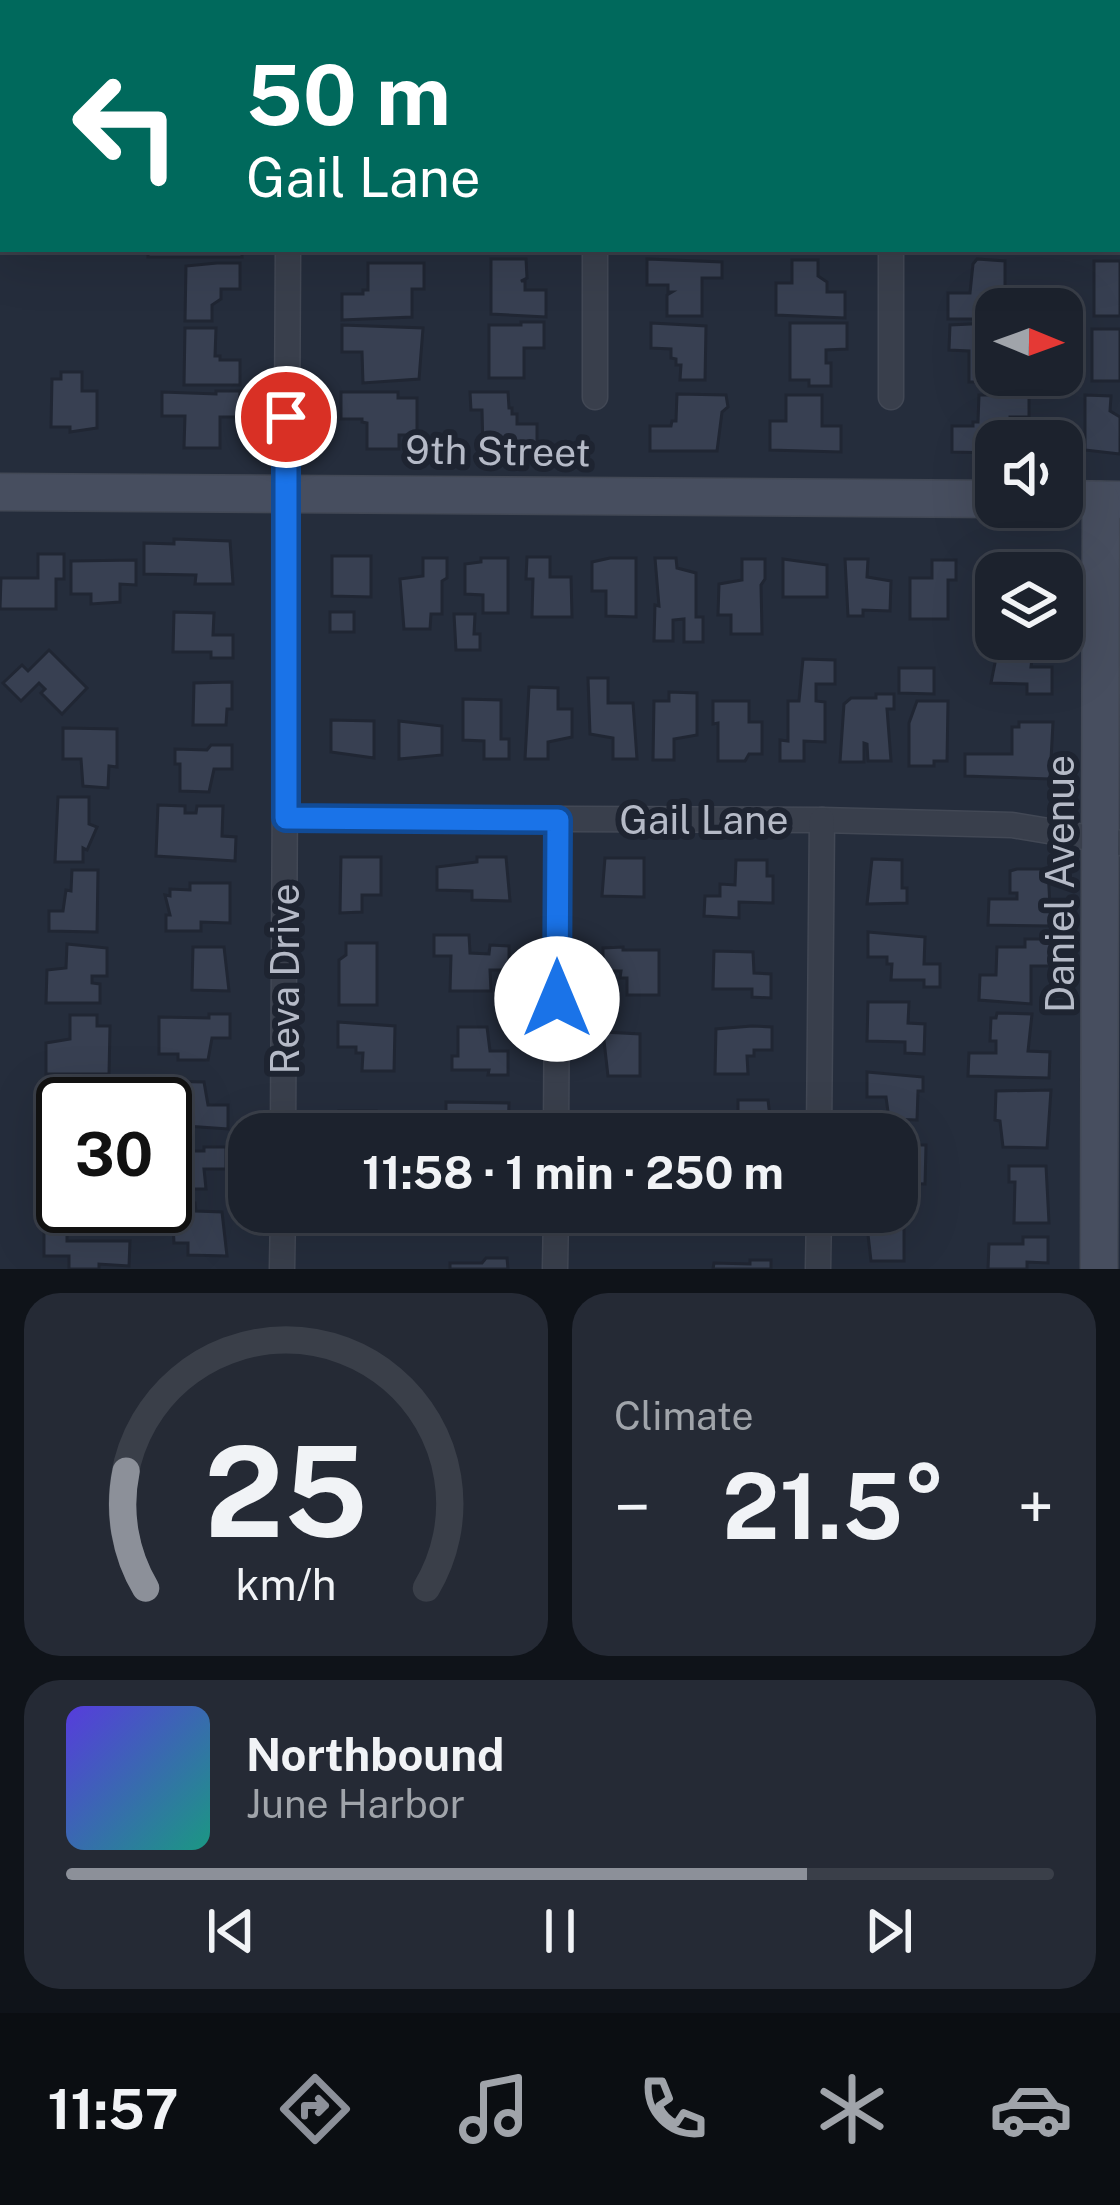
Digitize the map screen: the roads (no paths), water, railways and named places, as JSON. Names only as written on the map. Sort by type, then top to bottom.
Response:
[{"type":"street","name":"Reva Drive","points":[[284,1113],[288,252]]},
{"type":"street","points":[[595,252],[595,398]]},
{"type":"street","points":[[891,252],[891,397]]},
{"type":"street","name":"9th Street","points":[[0,492],[975,499]]},
{"type":"street","name":"Daniel Avenue","points":[[1099,1269],[1110,1148],[1111,500]]},
{"type":"street","name":"Gail Lane","points":[[286,818],[1012,825],[1111,842]]},
{"type":"street","points":[[556,1113],[558,820]]},
{"type":"street","points":[[819,1113],[823,820]]},
{"type":"street","points":[[282,1269],[283,1233]]},
{"type":"street","points":[[555,1269],[556,1233]]},
{"type":"street","points":[[818,1269],[819,1233]]}]
